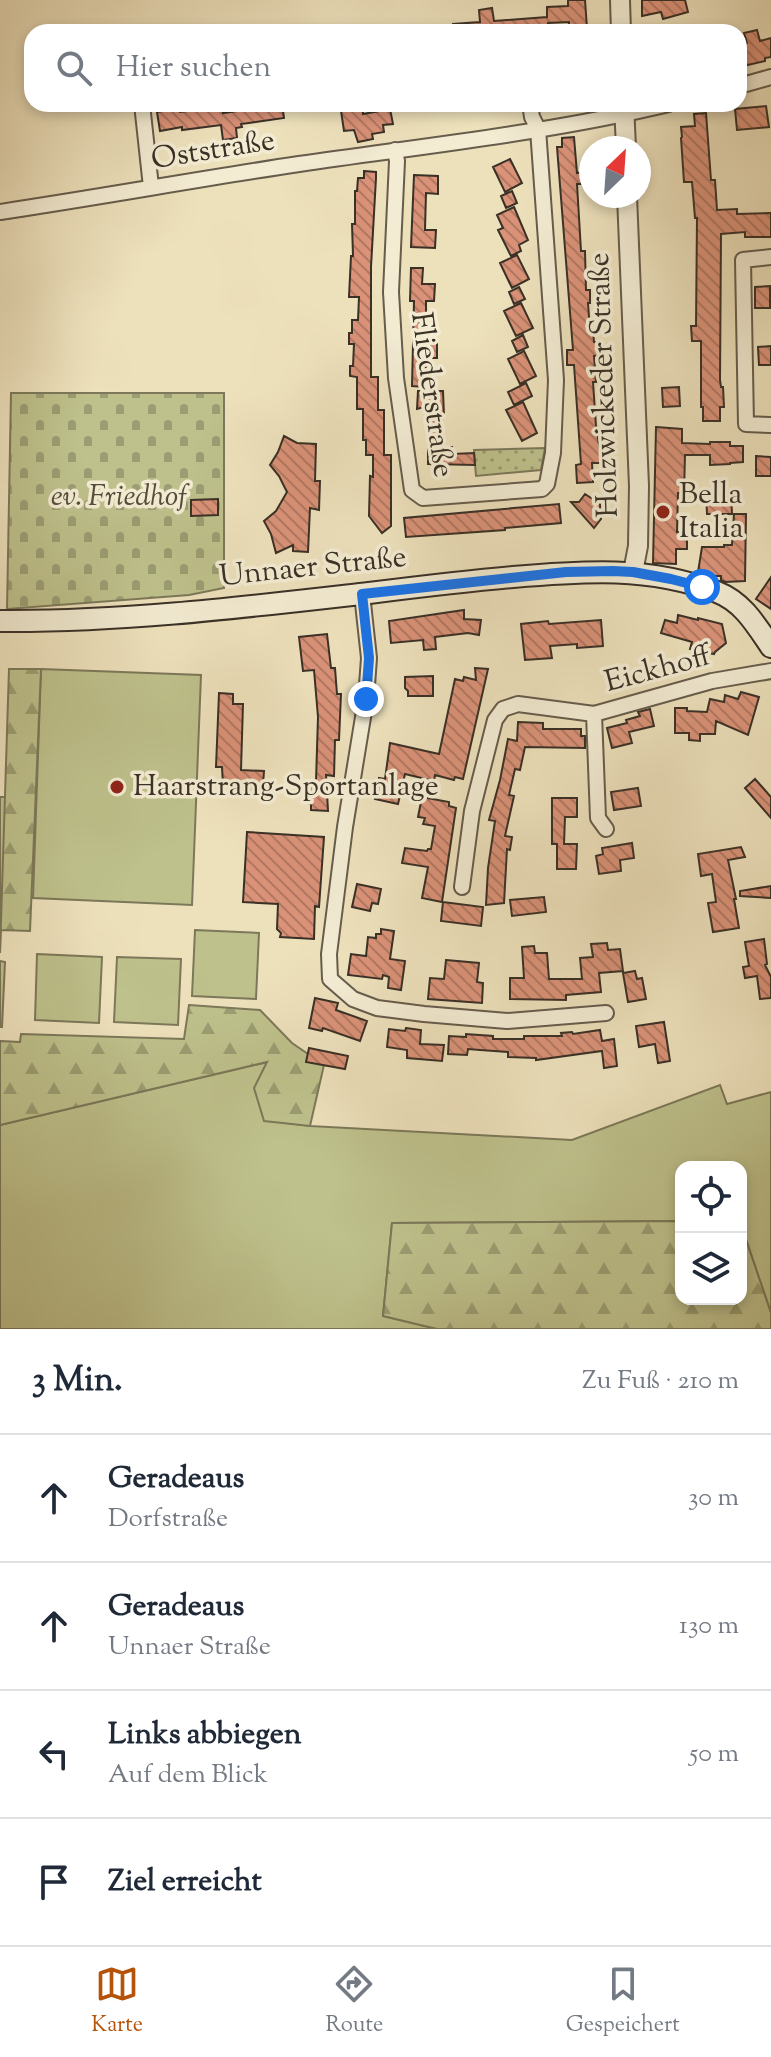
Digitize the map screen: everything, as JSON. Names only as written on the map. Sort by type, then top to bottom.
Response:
[{"type":"main road","name":"Unnaer Straße","points":[[0,621],[134,617],[566,572],[633,572],[702,587],[732,599],[751,618],[771,647]]},
{"type":"street","points":[[620,0],[621,24]]},
{"type":"street","points":[[747,84],[771,77]]},
{"type":"street","points":[[143,112],[151,187]]},
{"type":"street","points":[[531,112],[538,129]]},
{"type":"street","name":"Oststraße","points":[[0,212],[538,129],[612,112]]},
{"type":"street","points":[[625,112],[626,136]]},
{"type":"street","name":"Fliederstraße","points":[[395,150],[391,292],[396,378],[412,490],[423,498],[542,489],[547,484],[553,453],[556,380],[538,129]]},
{"type":"street","name":"Holzwickeder Straße","points":[[627,208],[639,486],[638,546],[633,572]]},
{"type":"street","points":[[771,257],[743,260],[742,287],[746,424],[771,425]]},
{"type":"street","points":[[362,594],[369,658],[366,699],[329,954],[330,979],[353,999],[377,1008],[424,1014],[507,1021],[606,1013]]},
{"type":"street","name":"Eickhoff","points":[[462,887],[472,811],[495,720],[503,709],[518,704],[594,714],[712,681],[771,671]]},
{"type":"street","points":[[594,714],[598,818],[606,829]]},
{"type":"green space","name":"ev. Friedhof","points":[[11,393],[224,393],[224,588],[189,595],[7,609]]},
{"type":"green space","points":[[545,448],[541,470],[476,476],[474,450]]},
{"type":"green space","points":[[9,669],[41,669],[30,931],[1,930],[0,953]]},
{"type":"green space","name":"Haarstrang-Sportanlage","points":[[41,669],[201,675],[192,905],[33,898]]},
{"type":"green space","points":[[0,797],[6,797],[1,930],[0,930]]},
{"type":"green space","points":[[195,930],[259,933],[256,999],[192,996]]},
{"type":"green space","points":[[37,954],[102,957],[99,1023],[35,1020]]},
{"type":"green space","points":[[117,957],[181,959],[178,1025],[114,1022]]},
{"type":"green space","points":[[0,961],[5,962],[2,1027],[0,1027]]},
{"type":"green space","points":[[189,1005],[260,1010],[292,1043],[324,1065],[310,1126],[264,1121],[254,1088],[267,1062],[0,1125],[0,1041],[20,1042],[21,1034],[184,1039]]},
{"type":"green space","points":[[268,1062],[264,1120],[310,1126],[572,1140],[720,1085],[727,1104],[771,1092],[771,1313],[747,1243],[747,1161],[675,1161],[675,1221],[392,1223],[383,1316],[437,1329],[0,1329],[0,1125]]},
{"type":"green space","points":[[675,1221],[675,1305],[747,1305],[747,1243],[771,1313],[771,1329],[437,1329],[383,1316],[392,1223]]},
{"type":"building","points":[[568,0],[585,0],[587,24],[453,24],[480,22],[479,10],[492,8],[494,21],[547,17],[547,7],[568,6]]},
{"type":"building","points":[[642,0],[685,0],[688,12],[663,19],[661,12],[642,16]]},
{"type":"building","points":[[757,30],[760,41],[771,38],[771,57],[747,65],[747,32]]},
{"type":"building","points":[[766,106],[769,127],[737,130],[735,112],[747,112],[747,108]]},
{"type":"building","points":[[157,112],[223,112],[283,112],[284,118],[241,124],[242,127],[236,128],[237,138],[223,140],[221,125],[160,131]]},
{"type":"building","points":[[341,112],[391,112],[393,124],[383,125],[384,132],[372,134],[373,139],[358,142],[354,130],[344,131]]},
{"type":"building","points":[[706,113],[711,180],[715,180],[717,210],[737,209],[737,214],[771,213],[771,237],[745,237],[745,232],[721,234],[720,380],[724,407],[720,407],[720,421],[703,421],[701,407],[701,341],[692,341],[691,326],[696,326],[697,218],[692,182],[684,182],[681,138],[681,127],[695,126],[694,114]]},
{"type":"building","points":[[574,137],[579,173],[581,251],[585,251],[586,290],[590,290],[590,330],[593,330],[594,342],[598,342],[600,356],[594,356],[596,382],[593,382],[602,463],[592,463],[593,482],[577,483],[576,465],[581,464],[574,365],[567,365],[567,350],[573,350],[557,147],[562,147],[562,138]]},
{"type":"building","points":[[510,159],[522,183],[505,192],[493,167]]},
{"type":"building","points":[[364,171],[376,172],[371,267],[371,377],[378,377],[378,410],[384,410],[384,455],[391,455],[391,526],[382,533],[369,516],[373,455],[366,455],[363,409],[357,409],[357,377],[350,376],[354,344],[349,344],[349,333],[352,333],[352,320],[358,320],[359,297],[349,297],[352,224],[355,224],[355,191],[358,178],[364,178]]},
{"type":"building","points":[[414,175],[438,176],[438,194],[426,193],[425,230],[436,230],[435,248],[411,247]]},
{"type":"building","points":[[512,191],[517,203],[506,208],[501,196]]},
{"type":"building","points":[[514,207],[528,240],[519,245],[521,251],[511,256],[498,230],[503,228],[497,215]]},
{"type":"building","points":[[517,255],[529,279],[512,288],[500,263]]},
{"type":"building","points":[[411,268],[423,268],[422,284],[435,284],[434,301],[426,301],[426,340],[437,340],[437,358],[426,358],[425,387],[412,386],[414,301],[410,301]]},
{"type":"building","points":[[770,286],[770,308],[755,308],[755,287]]},
{"type":"building","points":[[519,287],[525,299],[514,304],[509,292]]},
{"type":"building","points":[[521,303],[533,328],[516,336],[504,311]]},
{"type":"building","points":[[523,335],[528,347],[517,352],[512,341]]},
{"type":"building","points":[[771,346],[771,365],[759,365],[758,347]]},
{"type":"building","points":[[524,351],[536,376],[520,384],[508,359]]},
{"type":"building","points":[[526,383],[532,396],[514,405],[508,392]]},
{"type":"building","points":[[679,387],[680,406],[663,407],[662,388]]},
{"type":"building","points":[[418,391],[443,391],[440,447],[452,447],[452,454],[474,453],[475,465],[428,464],[428,406],[417,409]]},
{"type":"building","points":[[523,402],[537,433],[522,441],[506,410]]},
{"type":"building","points":[[656,427],[682,429],[682,443],[730,442],[730,446],[743,446],[743,462],[710,465],[710,455],[685,455],[684,493],[678,493],[677,532],[687,532],[687,549],[676,549],[676,564],[653,563]]},
{"type":"building","points":[[284,436],[297,443],[316,444],[315,481],[320,481],[319,510],[310,508],[308,552],[293,551],[293,545],[276,553],[264,521],[276,511],[287,492],[270,465]]},
{"type":"building","points":[[756,456],[771,457],[771,476],[756,476]]},
{"type":"building","points":[[731,490],[732,514],[707,514],[706,491]]},
{"type":"building","points":[[585,494],[600,504],[601,519],[594,528],[571,502],[579,502]]},
{"type":"building","points":[[218,499],[218,515],[191,516],[191,500]]},
{"type":"building","points":[[559,504],[561,523],[406,537],[404,518]]},
{"type":"building","points":[[734,514],[746,514],[745,581],[725,582],[721,576],[698,572],[702,547],[732,545]]},
{"type":"building","points":[[771,577],[771,609],[756,599]]},
{"type":"building","points":[[464,610],[464,619],[481,620],[479,635],[468,633],[435,637],[436,649],[424,650],[423,640],[391,643],[389,621]]},
{"type":"building","points":[[678,615],[722,624],[726,643],[714,654],[690,649],[692,642],[661,633],[665,620],[677,623]]},
{"type":"building","points":[[601,620],[603,646],[550,646],[552,658],[525,660],[521,624]]},
{"type":"building","points":[[327,634],[337,694],[341,694],[334,776],[326,775],[328,811],[311,810],[308,803],[308,781],[316,781],[318,717],[314,670],[303,671],[299,637]]},
{"type":"building","points":[[475,668],[488,669],[463,779],[435,775],[434,781],[405,774],[398,804],[375,799],[379,778],[385,779],[390,743],[439,754],[455,679],[463,681],[464,677],[476,680]]},
{"type":"building","points":[[433,676],[433,696],[408,696],[405,677]]},
{"type":"building","points":[[741,692],[759,697],[748,735],[716,721],[715,734],[700,734],[700,741],[689,740],[689,733],[675,733],[675,708],[707,712],[710,699],[724,702],[725,695],[738,699]]},
{"type":"building","points":[[219,693],[233,694],[233,704],[243,704],[241,770],[264,771],[263,785],[257,785],[257,794],[231,794],[231,785],[223,785],[222,767],[216,767]]},
{"type":"building","points":[[650,709],[654,726],[629,732],[632,743],[612,748],[607,728],[627,723],[626,720],[640,716],[638,712]]},
{"type":"building","points":[[518,722],[543,723],[543,729],[581,729],[581,736],[585,736],[585,748],[525,747],[520,770],[515,769],[509,795],[514,796],[505,836],[512,837],[510,850],[507,849],[504,903],[486,905],[495,821],[489,820],[508,739],[517,741]]},
{"type":"building","points":[[755,779],[771,797],[771,818],[745,788]]},
{"type":"building","points":[[638,788],[641,806],[614,810],[611,792]]},
{"type":"building","points":[[422,797],[449,802],[449,806],[456,808],[442,902],[422,898],[428,867],[402,863],[405,848],[431,849],[435,826],[423,824],[425,818],[418,817]]},
{"type":"building","points":[[552,798],[577,798],[577,817],[565,817],[564,844],[577,844],[576,869],[557,869],[557,844],[552,844]]},
{"type":"building","points":[[247,832],[324,837],[314,939],[280,937],[277,929],[278,904],[243,902]]},
{"type":"building","points":[[632,843],[634,858],[620,860],[621,871],[599,874],[596,856],[603,854],[602,848]]},
{"type":"building","points":[[741,847],[745,857],[728,860],[739,928],[713,932],[708,903],[716,902],[712,874],[701,876],[698,854]]},
{"type":"building","points":[[357,884],[381,889],[378,904],[372,903],[370,911],[352,907]]},
{"type":"building","points":[[771,886],[771,898],[740,896],[740,891]]},
{"type":"building","points":[[544,897],[546,912],[512,916],[510,900]]},
{"type":"building","points":[[443,902],[483,907],[481,926],[441,921]]},
{"type":"building","points":[[381,929],[394,931],[390,959],[405,961],[401,990],[388,988],[389,977],[383,975],[382,979],[348,975],[351,954],[366,956],[368,937],[376,938],[376,934],[381,934]]},
{"type":"building","points":[[764,939],[765,965],[771,977],[771,998],[760,999],[757,976],[745,978],[743,967],[749,966],[745,942]]},
{"type":"building","points":[[607,943],[608,950],[620,949],[623,971],[599,973],[601,992],[566,995],[566,1000],[510,999],[510,978],[524,978],[522,947],[534,946],[535,953],[547,953],[549,979],[582,979],[580,958],[593,957],[591,944]]},
{"type":"building","points":[[446,960],[479,963],[477,982],[483,983],[482,1003],[428,999],[430,978],[444,979]]},
{"type":"building","points":[[635,971],[637,979],[642,978],[646,999],[628,1002],[623,973]]},
{"type":"building","points":[[315,998],[338,1003],[336,1010],[367,1021],[360,1041],[323,1028],[322,1031],[309,1028]]},
{"type":"building","points":[[664,1022],[670,1061],[658,1063],[655,1044],[639,1047],[636,1026]]},
{"type":"building","points":[[406,1028],[421,1030],[420,1044],[444,1045],[442,1061],[407,1058],[407,1050],[387,1047],[389,1029],[405,1031]]},
{"type":"building","points":[[600,1030],[602,1041],[614,1039],[617,1066],[604,1068],[602,1051],[536,1060],[508,1057],[508,1052],[468,1049],[467,1055],[448,1054],[449,1036],[466,1037],[466,1034],[493,1036],[493,1039],[524,1039],[524,1036],[562,1036],[561,1033]]},
{"type":"building","points":[[309,1048],[348,1056],[345,1069],[306,1062]]},
{"type":"waterway","points":[[0,219],[37,213]]},
{"type":"place","name":"Bella Italia","points":[[663,512]]},
{"type":"place","name":"Haarstrang-Sportanlage","points":[[117,787]]},
{"type":"route","points":[[366,699],[369,658],[362,594],[566,572],[613,571],[633,572],[702,587]]}]
